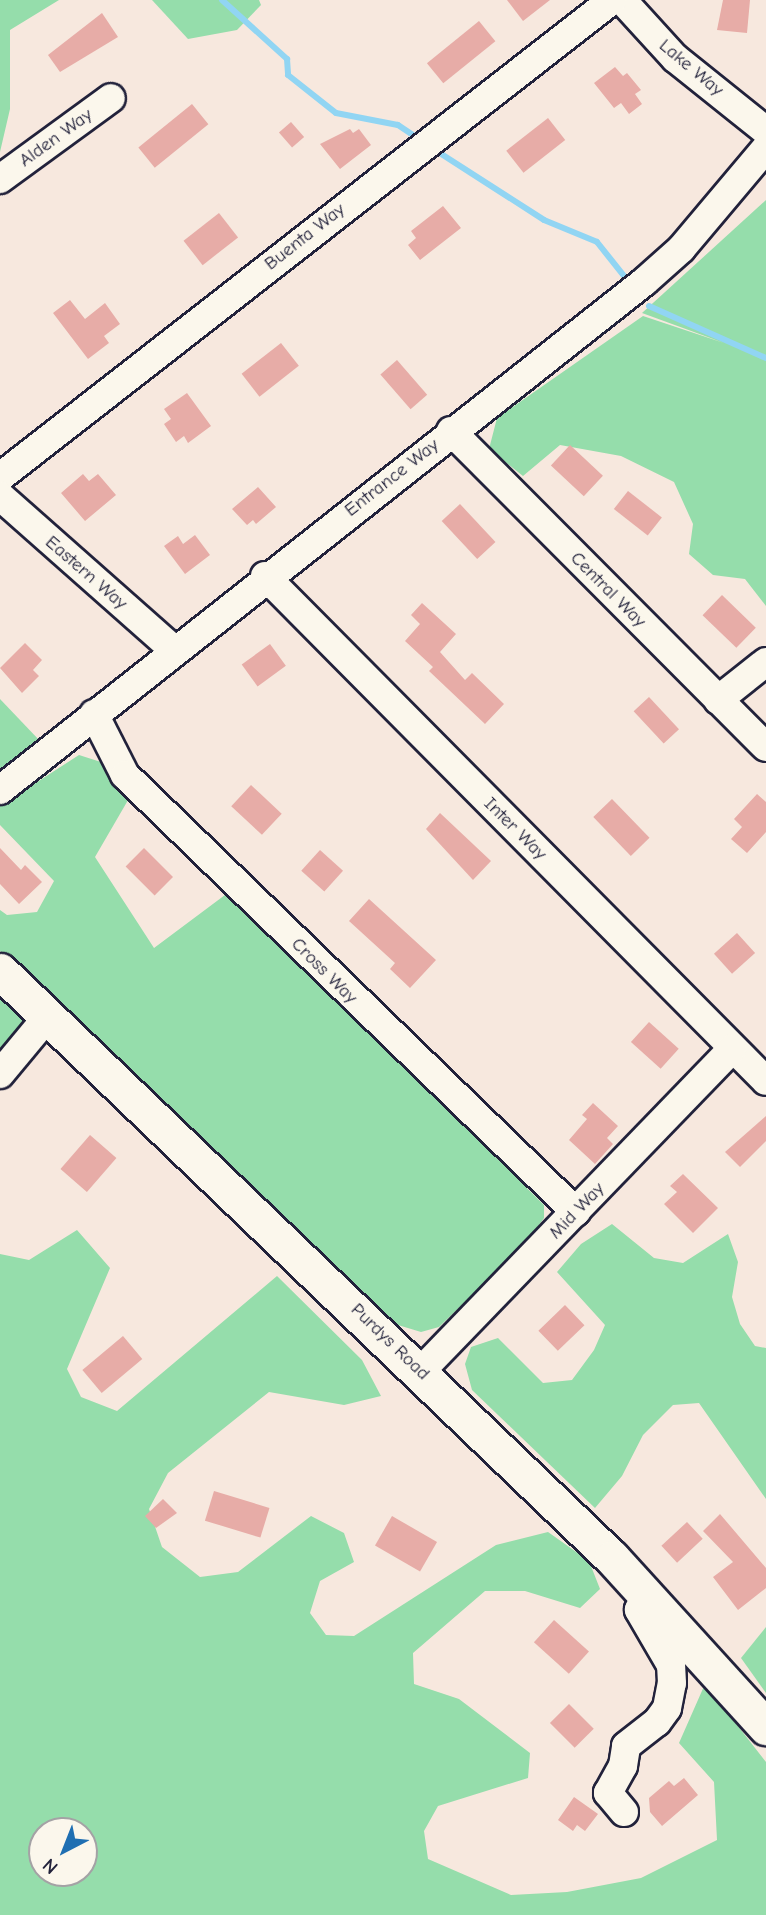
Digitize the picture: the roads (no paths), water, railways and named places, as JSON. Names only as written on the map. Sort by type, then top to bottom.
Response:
[{"type":"main road","name":"Purdys Road","points":[[0,971],[421,1371],[648,1594],[766,1727]]},
{"type":"street","name":"Buenta Way","points":[[0,477],[612,0]]},
{"type":"street","name":"Lake Way","points":[[622,0],[675,58],[766,131]]},
{"type":"street","name":"Alden Way","points":[[0,178],[111,98]]},
{"type":"street","name":"Entrance Way","points":[[0,790],[265,576],[644,282],[697,231],[766,148]]},
{"type":"street","name":"Central Way","points":[[451,431],[766,747]]},
{"type":"street","name":"Eastern Way","points":[[0,496],[174,650]]},
{"type":"street","name":"Inter Way","points":[[265,576],[766,1081]]},
{"type":"street","points":[[718,700],[766,662]]},
{"type":"street","name":"Cross Way","points":[[94,714],[125,775],[576,1212]]},
{"type":"street","points":[[0,1073],[49,1015]]},
{"type":"street","name":"Mid Way","points":[[421,1371],[732,1049]]},
{"type":"street","points":[[624,1812],[608,1793],[624,1766],[626,1746],[657,1722],[667,1708],[673,1683],[671,1665],[639,1610],[648,1594]]},
{"type":"waterway","points":[[222,0],[287,59],[288,75],[336,113],[398,125],[420,140]]},
{"type":"waterway","points":[[432,148],[544,220],[597,242],[628,281]]},
{"type":"waterway","points":[[649,306],[766,358]]}]
